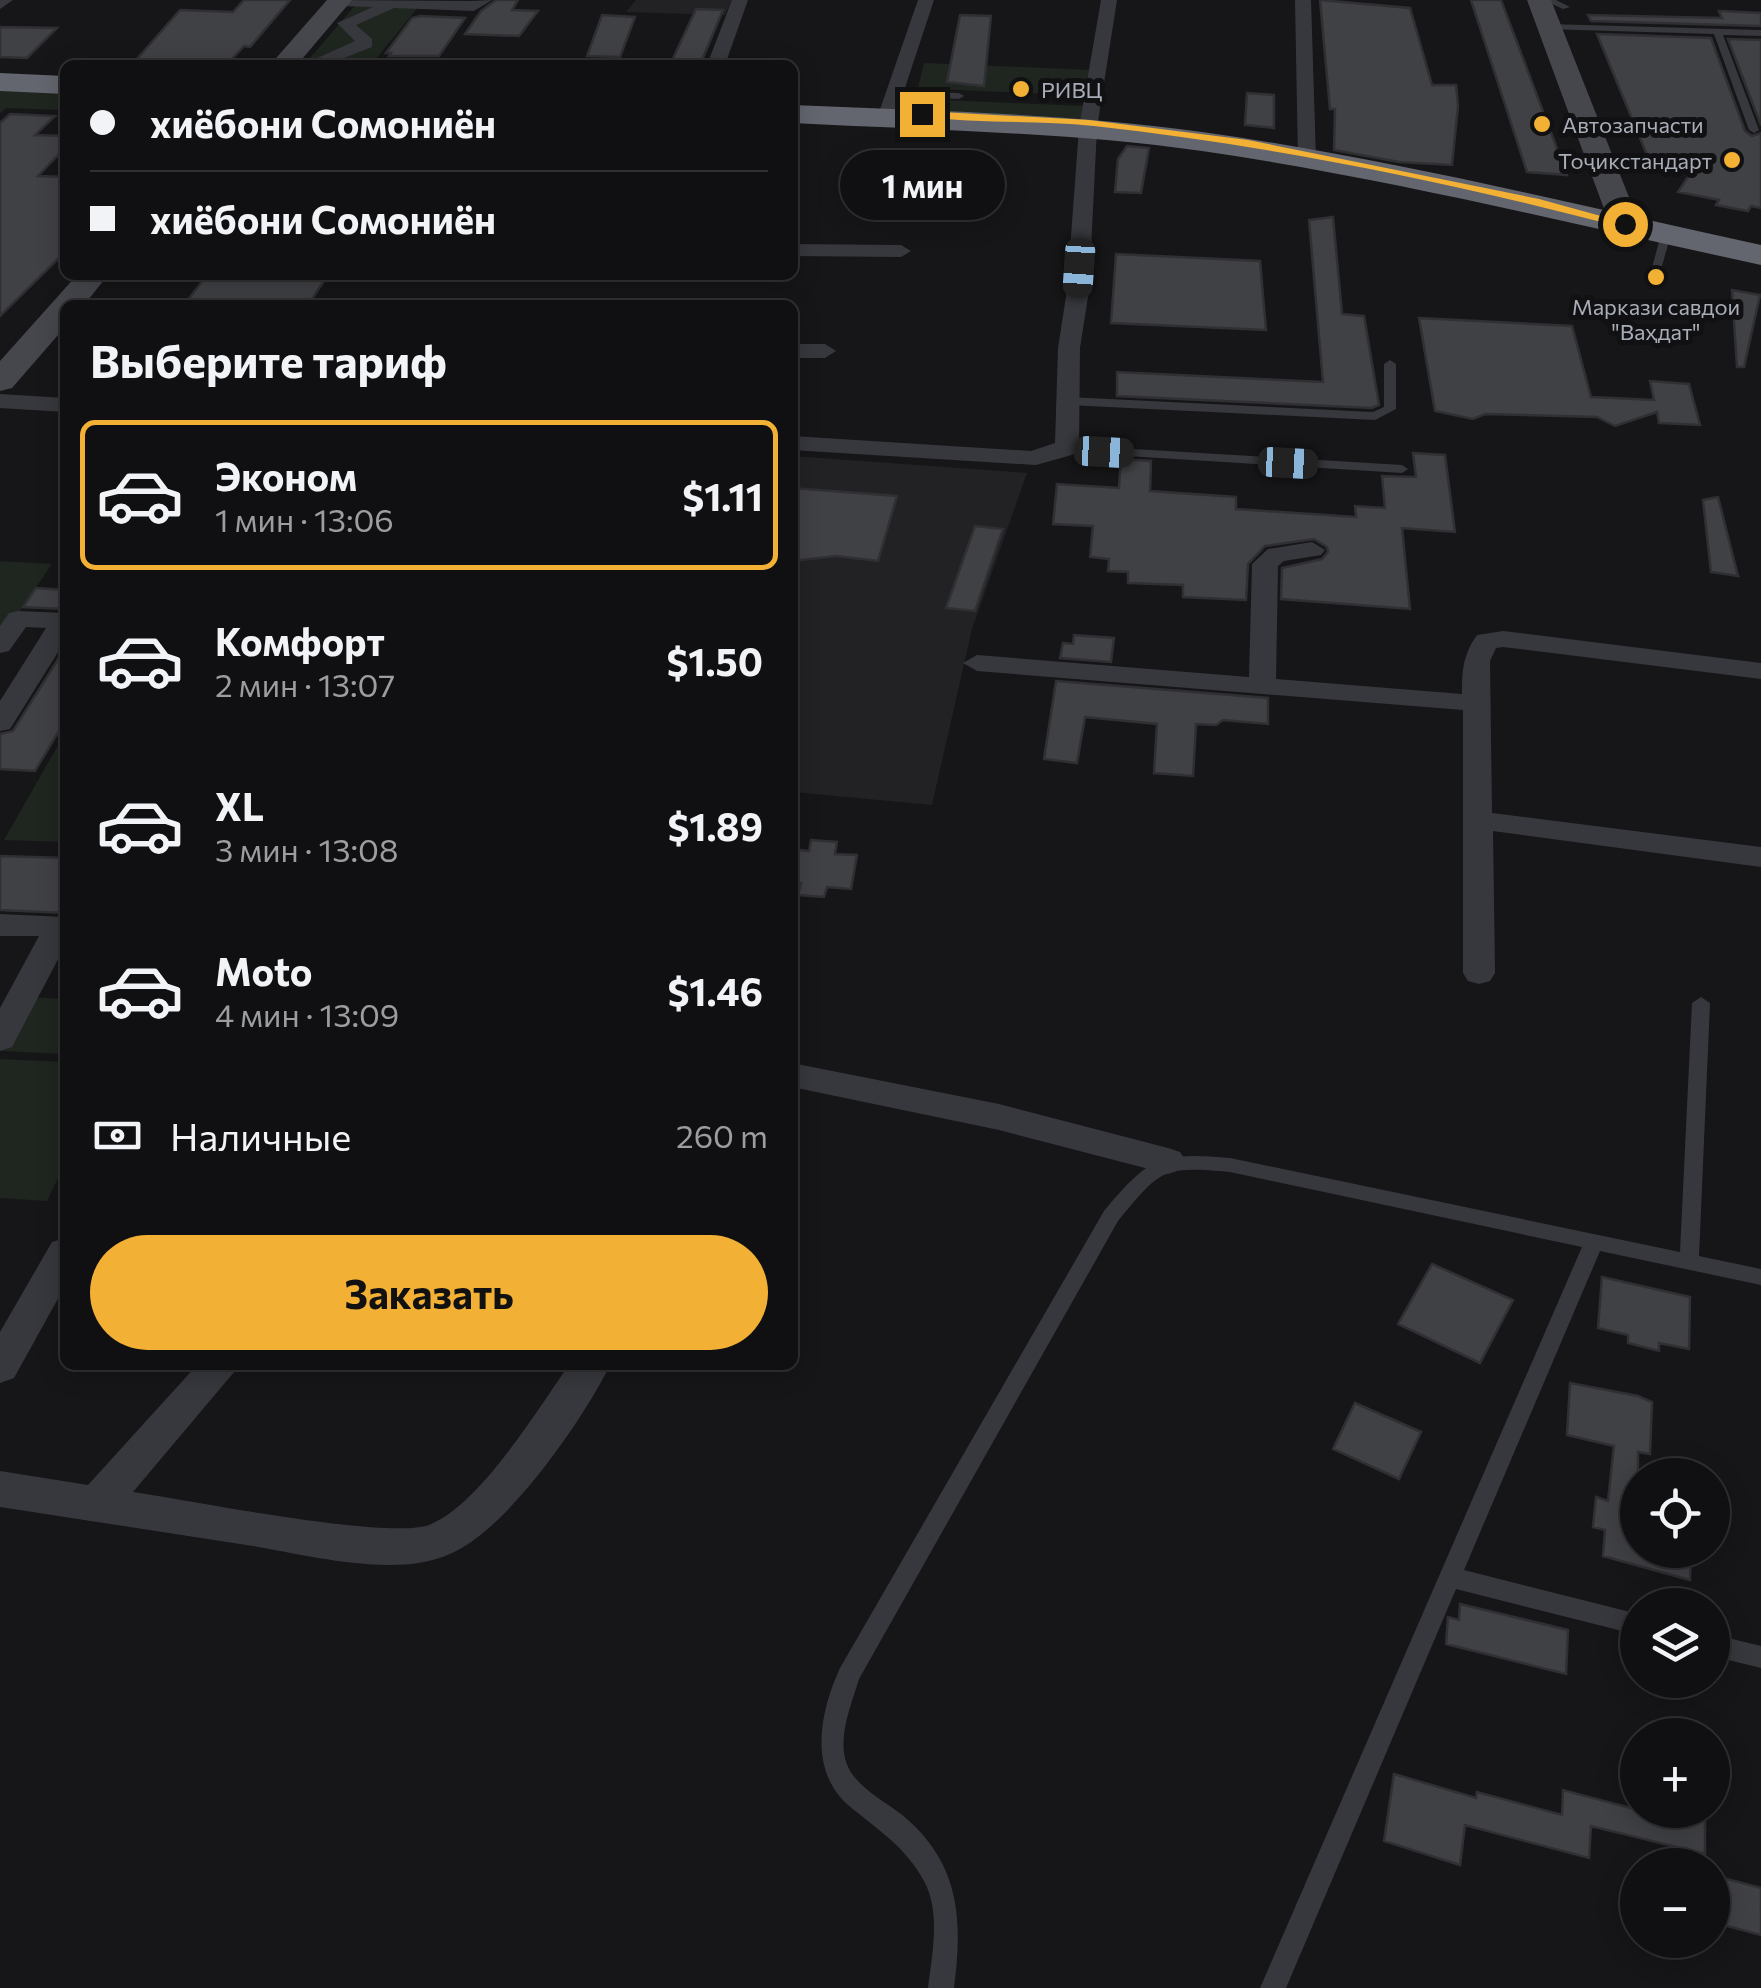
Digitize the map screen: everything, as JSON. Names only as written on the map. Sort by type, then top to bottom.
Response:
[{"type":"highway","points":[[0,78],[60,81]]},
{"type":"highway","points":[[798,111],[891,108],[1089,125],[1307,156],[1625,224],[1661,250],[1761,255]]},
{"type":"street","points":[[287,60],[340,0],[474,6],[484,0]]},
{"type":"street","points":[[718,60],[740,0]]},
{"type":"street","points":[[891,108],[926,0]]},
{"type":"street","points":[[798,443],[1036,458],[1067,449],[1089,125],[1110,0]]},
{"type":"street","points":[[1303,0],[1307,156]]},
{"type":"street","points":[[352,60],[400,3]]},
{"type":"street","points":[[366,43],[345,23],[400,3]]},
{"type":"street","points":[[1550,8],[1625,224]]},
{"type":"street","points":[[324,60],[366,43]]},
{"type":"street","points":[[798,250],[900,251]]},
{"type":"street","points":[[71,300],[89,280]]},
{"type":"street","points":[[0,381],[53,335]]},
{"type":"street","points":[[798,351],[825,352]]},
{"type":"street","points":[[0,401],[60,404]]},
{"type":"street","points":[[1262,686],[1265,564],[1277,554],[1312,550]]},
{"type":"street","points":[[0,644],[18,619],[60,621]]},
{"type":"street","points":[[0,723],[60,627]]},
{"type":"street","points":[[1479,973],[1476,661],[1486,640],[1761,671]]},
{"type":"street","points":[[977,663],[1476,703]]},
{"type":"street","points":[[1477,820],[1761,857]]},
{"type":"street","points":[[0,925],[60,926],[0,1038]]},
{"type":"street","points":[[798,1080],[999,1117],[1168,1160]]},
{"type":"street","points":[[0,1367],[60,1261]]},
{"type":"street","points":[[97,1504],[218,1370]]},
{"type":"street","points":[[0,1489],[325,1538],[402,1546],[436,1542],[466,1525],[494,1496],[587,1370]]},
{"type":"lane","points":[[1550,8],[1584,28],[1761,33]]},
{"type":"lane","points":[[1577,16],[1584,28]]},
{"type":"lane","points":[[1717,31],[1754,130]]},
{"type":"lane","points":[[891,108],[959,96]]},
{"type":"lane","points":[[1068,401],[1375,416],[1390,410],[1390,364]]},
{"type":"lane","points":[[1067,449],[1402,468]]},
{"type":"lane","points":[[1690,1262],[1701,1003]]},
{"type":"lane","points":[[941,1988],[948,1913],[933,1872],[906,1837],[845,1788],[829,1748],[834,1712],[848,1676],[1111,1216],[1145,1174],[1168,1160],[1230,1164],[1761,1277]]},
{"type":"lane","points":[[1273,1988],[1594,1243]]},
{"type":"lane","points":[[1450,1577],[1620,1621]]},
{"type":"lane","points":[[1730,1649],[1761,1657]]},
{"type":"shaded area","points":[[636,0],[732,0],[725,15],[626,12]]},
{"type":"shaded area","points":[[358,2],[420,5],[375,60],[308,60]]},
{"type":"shaded area","points":[[924,63],[1092,70],[1089,96],[918,88]]},
{"type":"shaded area","points":[[0,86],[60,89],[60,110],[6,108],[0,113]]},
{"type":"shaded area","points":[[916,99],[931,100],[929,107],[942,108],[945,100],[1085,106],[1083,123],[911,115]]},
{"type":"shaded area","points":[[798,456],[1027,473],[972,629],[932,805],[798,792]]},
{"type":"shaded area","points":[[0,561],[52,564],[0,640]]},
{"type":"shaded area","points":[[60,742],[60,842],[4,840]]},
{"type":"shaded area","points":[[28,997],[60,999],[60,1054],[1,1051]]},
{"type":"shaded area","points":[[0,1059],[60,1062],[60,1174],[47,1201],[0,1198]]},
{"type":"building","points":[[244,0],[290,0],[250,47],[244,46],[231,60],[137,59],[180,10],[233,12]]},
{"type":"building","points":[[496,0],[518,0],[512,10],[538,11],[519,36],[465,34],[481,11]]},
{"type":"building","points":[[1320,0],[1410,8],[1432,85],[1456,85],[1458,106],[1452,165],[1399,162],[1334,150],[1335,109],[1330,109]]},
{"type":"building","points":[[1471,0],[1501,0],[1567,175],[1527,172]]},
{"type":"building","points":[[696,9],[723,10],[702,60],[672,60]]},
{"type":"building","points":[[1719,11],[1761,13],[1761,26],[1591,21],[1588,15],[1722,18]]},
{"type":"building","points":[[602,15],[635,17],[620,57],[587,56]]},
{"type":"building","points":[[960,15],[991,16],[984,86],[947,82]]},
{"type":"building","points":[[412,18],[465,18],[439,56],[389,56],[391,53],[386,53]]},
{"type":"building","points":[[0,27],[57,28],[27,58],[0,57]]},
{"type":"building","points":[[1597,34],[1711,38],[1745,131],[1752,136],[1761,133],[1761,208],[1751,206],[1748,211],[1716,205],[1719,200],[1678,192],[1696,165],[1650,162]]},
{"type":"building","points":[[1728,39],[1761,40],[1761,125]]},
{"type":"building","points":[[1247,93],[1274,95],[1274,128],[1245,125]]},
{"type":"building","points":[[10,114],[55,116],[35,135],[60,136],[60,153],[38,176],[60,177],[60,257],[0,316],[0,123]]},
{"type":"building","points":[[1127,146],[1149,148],[1141,193],[1115,192],[1118,159]]},
{"type":"building","points":[[1333,217],[1342,314],[1364,316],[1379,405],[1372,408],[1117,396],[1117,372],[1323,382],[1309,220]]},
{"type":"building","points":[[1116,254],[1260,261],[1266,330],[1111,323]]},
{"type":"building","points":[[203,280],[325,280],[311,300],[188,300]]},
{"type":"building","points":[[1732,290],[1760,295],[1744,367],[1737,367]]},
{"type":"building","points":[[1419,318],[1572,326],[1591,397],[1654,400],[1650,381],[1689,384],[1700,425],[1659,423],[1657,412],[1615,426],[1597,417],[1485,414],[1473,419],[1435,411]]},
{"type":"building","points":[[1413,453],[1445,455],[1455,532],[1402,528],[1410,609],[1281,599],[1282,568],[1322,559],[1328,552],[1314,539],[1265,546],[1248,564],[1246,600],[1183,597],[1183,585],[1128,583],[1128,572],[1108,571],[1109,559],[1090,557],[1093,526],[1053,524],[1057,484],[1119,488],[1121,459],[1151,461],[1150,491],[1236,497],[1236,509],[1356,517],[1355,506],[1385,508],[1382,476],[1416,477]]},
{"type":"building","points":[[798,488],[897,496],[878,561],[836,556],[798,560]]},
{"type":"building","points":[[1718,497],[1738,576],[1711,572],[1703,500]]},
{"type":"building","points":[[975,526],[1003,529],[975,611],[946,608]]},
{"type":"building","points":[[36,588],[60,590],[60,609],[23,607]]},
{"type":"building","points":[[1074,635],[1114,638],[1111,662],[1060,658],[1063,643],[1073,644]]},
{"type":"building","points":[[60,656],[60,729],[35,771],[0,769],[0,734],[13,731]]},
{"type":"building","points":[[1056,681],[1268,698],[1268,724],[1223,720],[1216,725],[1196,724],[1193,776],[1154,773],[1157,724],[1085,717],[1077,763],[1044,759]]},
{"type":"building","points":[[811,840],[837,842],[835,854],[857,855],[851,889],[827,887],[824,897],[798,895],[798,850],[809,851]]},
{"type":"building","points":[[0,856],[60,858],[60,913],[0,910]]},
{"type":"building","points":[[1432,1264],[1513,1300],[1480,1363],[1398,1324]]},
{"type":"building","points":[[1602,1277],[1690,1297],[1689,1349],[1659,1343],[1659,1351],[1628,1343],[1628,1335],[1598,1328]]},
{"type":"building","points":[[1570,1383],[1652,1402],[1650,1454],[1638,1452],[1638,1458],[1620,1458],[1620,1561],[1603,1556],[1605,1530],[1593,1527],[1596,1497],[1608,1501],[1614,1446],[1567,1435]]},
{"type":"building","points":[[1355,1403],[1421,1432],[1399,1479],[1333,1449]]},
{"type":"building","points":[[1646,1568],[1690,1568],[1690,1580]]},
{"type":"building","points":[[1460,1604],[1568,1630],[1566,1674],[1446,1644],[1448,1617],[1459,1620]]},
{"type":"building","points":[[1394,1774],[1476,1798],[1477,1792],[1562,1815],[1563,1790],[1620,1805],[1620,1828],[1705,1828],[1705,1848],[1681,1848],[1591,1826],[1589,1858],[1465,1825],[1460,1865],[1384,1841]]},
{"type":"building","points":[[1730,1880],[1761,1888],[1761,1935],[1730,1927]]},
{"type":"place","name":"РИВЦ","points":[[1021,89]]},
{"type":"place","name":"Автозапчасти","points":[[1542,124]]},
{"type":"place","name":"Тоҷикстандарт","points":[[1732,160]]},
{"type":"place","name":"Маркази савдои \"Ваҳдат\"","points":[[1656,277]]},
{"type":"route","points":[[922,114],[1089,123],[1248,143],[1539,202],[1625,224]]}]
